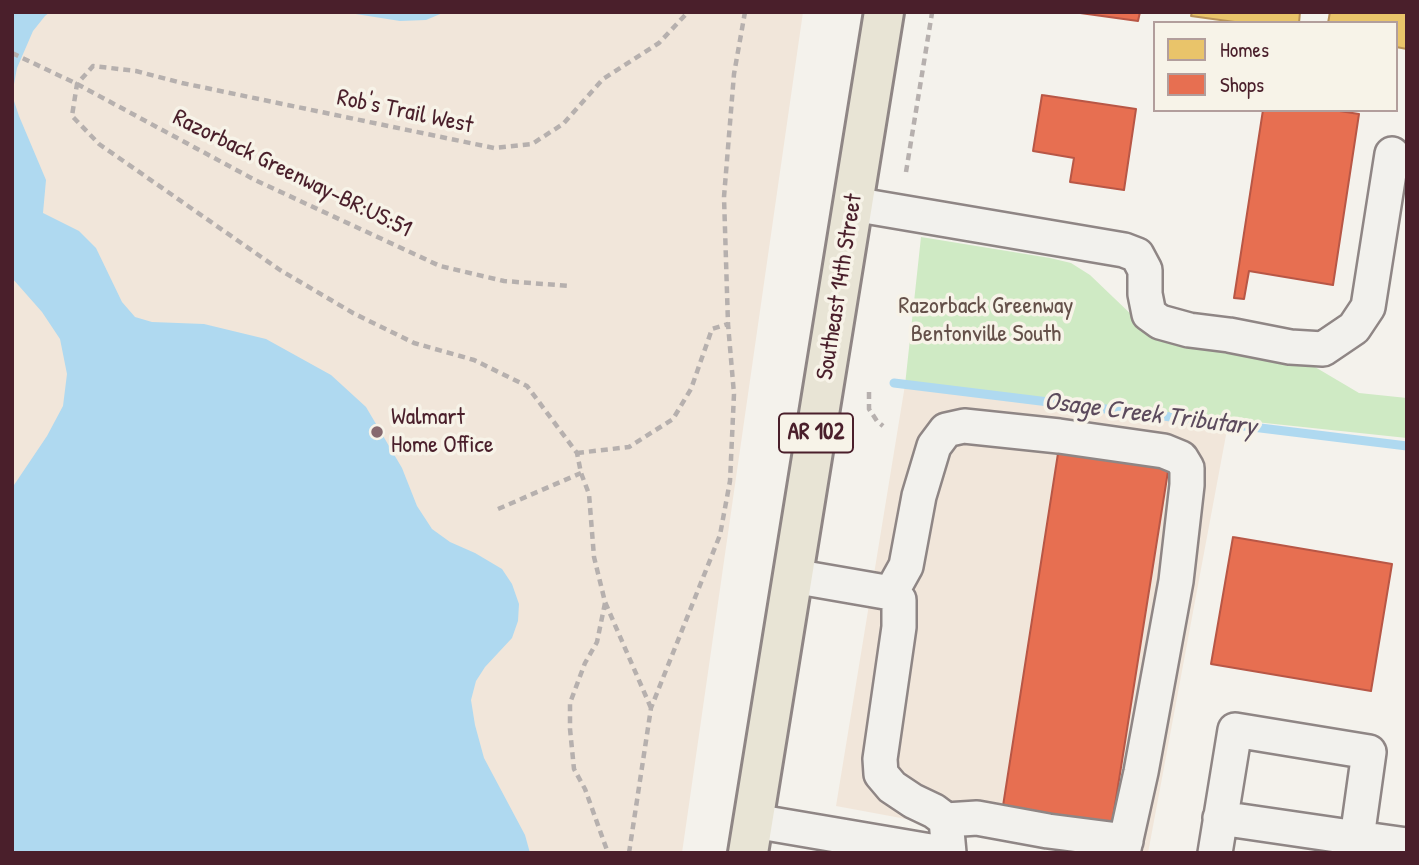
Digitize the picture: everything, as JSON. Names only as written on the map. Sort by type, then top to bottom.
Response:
[{"type":"main road","name":"Southeast 14th Street","points":[[751,837],[884,12]]},
{"type":"street","points":[[853,204],[1124,250],[1137,255],[1145,271],[1145,294],[1149,314],[1160,322],[1189,330],[1290,348],[1323,349],[1354,328],[1368,307],[1392,154]]},
{"type":"street","points":[[793,576],[891,593],[899,600],[899,627],[880,759],[881,774],[892,788],[946,820],[977,818],[1125,847],[1176,581],[1187,485],[1186,468],[1181,458],[1164,451],[1059,436],[964,426],[946,430],[934,446],[919,496],[906,566],[891,593]]},
{"type":"street","points":[[1215,853],[1235,730],[1369,751],[1357,838]]},
{"type":"street","points":[[1220,818],[1407,845]]},
{"type":"street","points":[[946,820],[949,853]]},
{"type":"street","points":[[751,837],[942,853]]},
{"type":"path","name":"Rob's Trail West","points":[[77,84],[93,66],[136,71],[494,148],[532,144],[563,124],[603,79],[659,43],[688,12]]},
{"type":"path","points":[[629,853],[651,708],[720,535],[730,481],[734,394],[728,324],[724,197],[734,74],[745,12]]},
{"type":"path","points":[[906,172],[932,13]]},
{"type":"path","name":"Razorback Greenway-BR:US:51","points":[[12,53],[77,84],[255,180],[440,266],[504,281],[569,286]]},
{"type":"path","points":[[77,84],[72,116],[99,144],[280,270],[353,313],[414,343],[474,360],[527,386],[577,453],[589,494],[594,557],[605,602],[651,708]]},
{"type":"path","points":[[577,453],[629,447],[673,419],[691,389],[712,329],[728,324]]},
{"type":"path","points":[[869,392],[869,409],[883,426]]},
{"type":"path","points":[[498,509],[581,473]]},
{"type":"path","points":[[605,602],[597,642],[585,663],[570,704],[570,729],[574,769],[585,789],[608,853]]},
{"type":"shaded area","name":"Walmart Home Office","points":[[12,12],[803,12],[682,853],[12,853]]},
{"type":"shaded area","points":[[905,385],[1229,419],[1148,853],[1090,853],[836,806]]},
{"type":"green space","name":"Razorback Greenway Bentonville South","points":[[921,237],[1071,263],[1090,275],[1159,341],[1315,367],[1359,393],[1407,398],[1407,438],[905,385]]},
{"type":"water","points":[[12,12],[50,12],[33,31],[17,68],[12,95]]},
{"type":"water","points":[[343,12],[445,12],[426,20],[400,21]]},
{"type":"water","points":[[12,95],[46,180],[43,213],[79,231],[96,248],[122,302],[135,317],[152,322],[204,324],[266,339],[331,375],[366,407],[402,468],[417,506],[432,529],[450,542],[502,569],[512,584],[519,604],[518,621],[512,638],[476,681],[471,700],[484,758],[525,835],[530,853],[12,853],[12,488],[47,436],[63,406],[67,374],[60,339],[42,312],[12,278]]},
{"type":"building: Homes","points":[[1192,12],[1300,12],[1299,21],[1227,21],[1191,16]]},
{"type":"building: Homes","points":[[1330,12],[1407,12],[1407,49],[1398,47],[1398,21],[1328,21]]},
{"type":"building: Shops","points":[[1073,12],[1140,12],[1138,21]]},
{"type":"building: Shops","points":[[1042,95],[1136,109],[1124,190],[1070,182],[1074,158],[1033,151]]},
{"type":"building: Shops","points":[[1263,112],[1359,114],[1333,285],[1249,271],[1244,299],[1234,298]]},
{"type":"building: Shops","points":[[1059,447],[1169,465],[1112,824],[1003,806]]},
{"type":"building: Shops","points":[[1233,537],[1392,564],[1371,691],[1211,664]]},
{"type":"waterway","name":"Osage Creek Tributary","points":[[894,383],[1407,446]]},
{"type":"place","name":"Walmart Home Office","points":[[377,432]]}]
